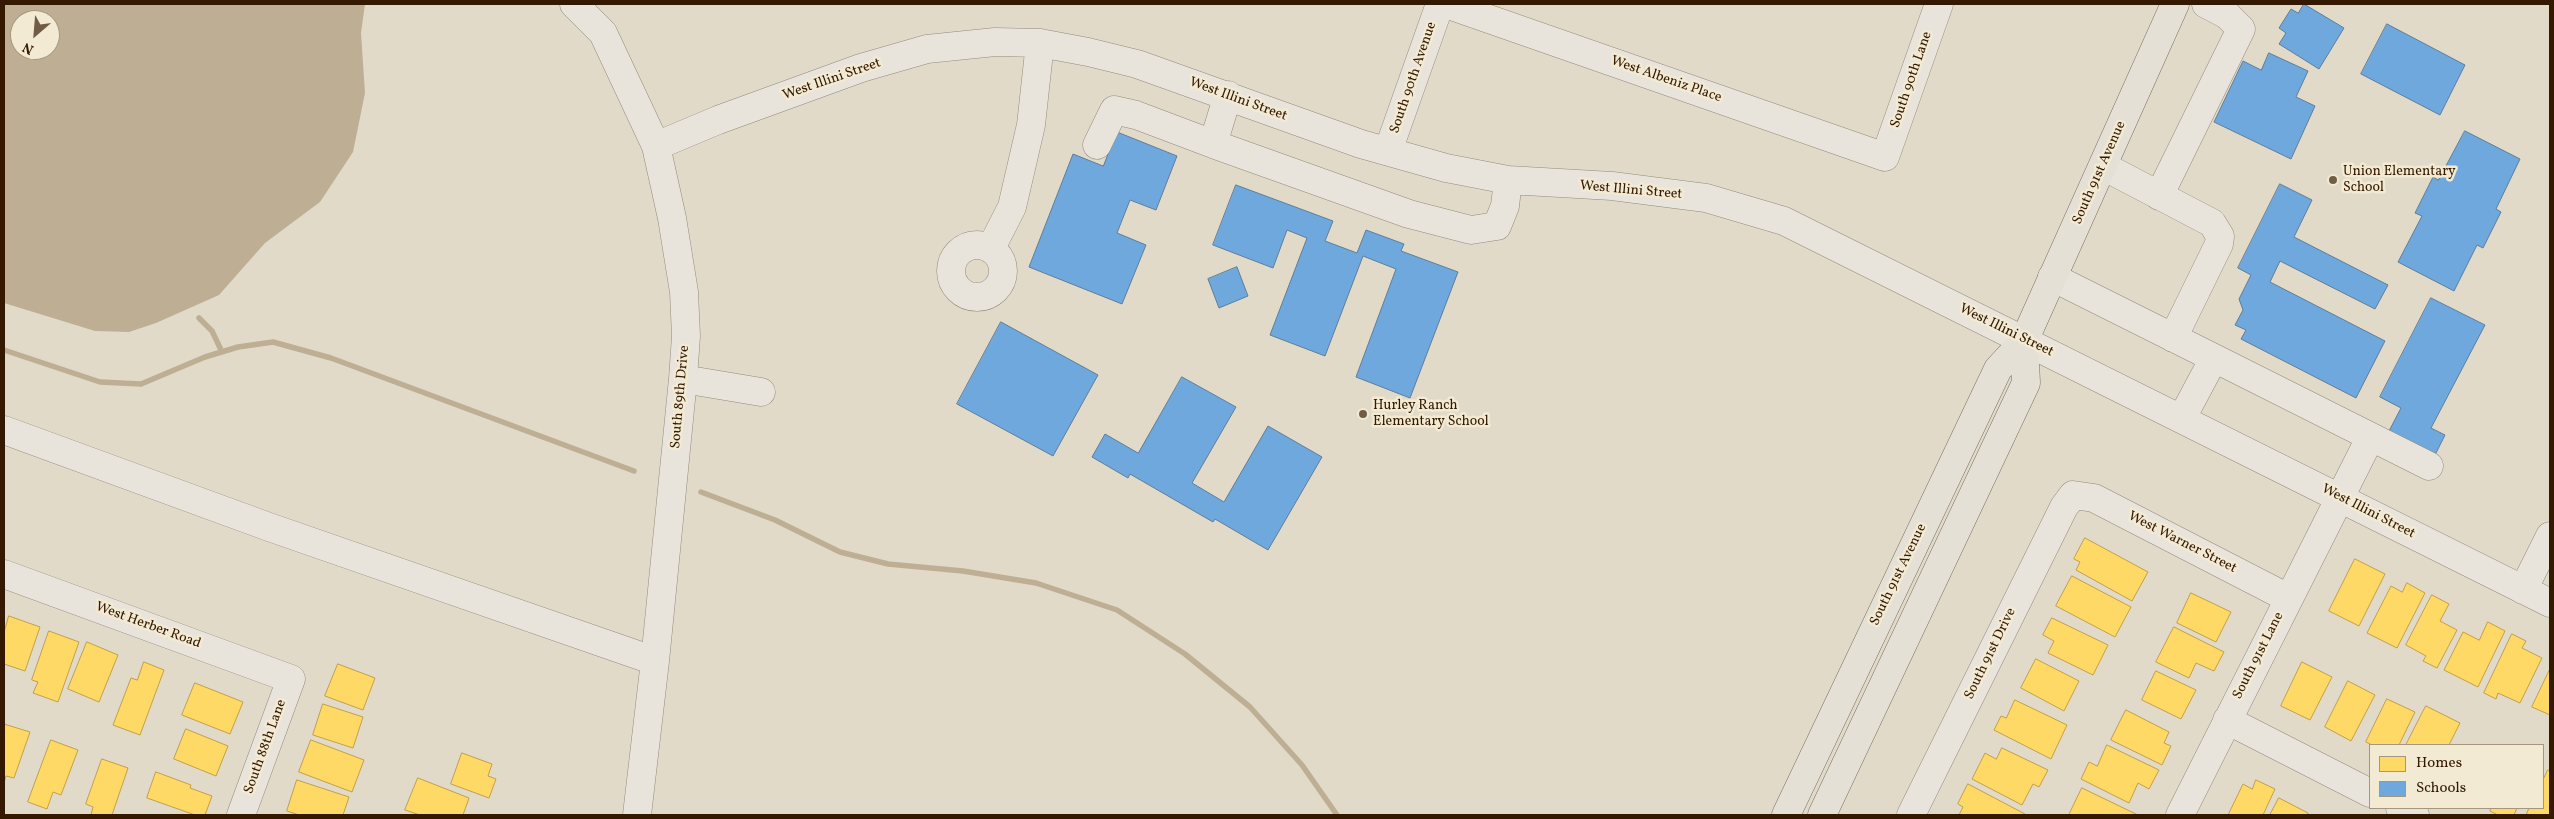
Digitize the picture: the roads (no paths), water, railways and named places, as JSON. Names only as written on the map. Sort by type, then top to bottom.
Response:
[{"type":"main road","name":"South 91st Avenue","points":[[1786,815],[1998,369],[2024,341],[2175,4]]},
{"type":"main road","name":"South 91st Avenue","points":[[1822,815],[2026,383],[2024,341]]},
{"type":"street","name":"South 89th Drive","points":[[574,4],[603,33],[656,146],[672,218],[684,292],[686,336],[683,378],[655,660],[637,815]]},
{"type":"street","name":"South 90th Avenue","points":[[1388,151],[1440,4]]},
{"type":"street","name":"West Albeniz Place","points":[[1446,4],[1885,157]]},
{"type":"street","name":"South 90th Lane","points":[[1885,157],[1939,4]]},
{"type":"street","points":[[2159,196],[2241,29],[2234,20],[2206,4]]},
{"type":"street","name":"West Illini Street","points":[[656,146],[718,120],[844,74],[927,49],[995,42],[1040,43],[1137,64],[1295,120],[1446,168],[1508,180],[1612,186],[1706,198],[1784,221],[2182,418],[2550,604]]},
{"type":"street","points":[[991,248],[1012,207],[1032,125],[1040,43]]},
{"type":"street","points":[[1213,144],[1228,95]]},
{"type":"street","points":[[1097,145],[1114,110],[1136,116],[1408,214],[1471,230],[1497,226],[1505,206],[1508,180]]},
{"type":"street","points":[[2103,166],[2212,223],[2220,236],[2216,252],[2173,338]]},
{"type":"street","points":[[2052,277],[2428,466]]},
{"type":"street","points":[[2182,418],[2214,358]]},
{"type":"street","points":[[683,378],[760,392]]},
{"type":"street","points":[[4,430],[269,527],[655,660]]},
{"type":"street","name":"South 91st Lane","points":[[2180,815],[2370,438]]},
{"type":"street","name":"West Warner Street","points":[[2073,495],[2094,498],[2288,598]]},
{"type":"street","name":"South 91st Drive","points":[[1911,815],[2064,507],[2073,495]]},
{"type":"street","points":[[2523,590],[2546,545]]},
{"type":"street","name":"West Herber Road","points":[[4,574],[291,679]]},
{"type":"street","name":"South 88th Lane","points":[[241,815],[291,679]]},
{"type":"street","points":[[2228,720],[2369,792]]},
{"type":"street","points":[[2402,809],[2415,815]]},
{"type":"waterway","points":[[199,318],[212,331],[222,352]]},
{"type":"waterway","points":[[4,350],[100,382],[141,384],[205,357],[238,347],[273,342],[331,358],[634,471]]},
{"type":"waterway","points":[[701,492],[775,520],[840,552],[888,564],[963,571],[1036,583],[1117,610],[1185,654],[1250,707],[1302,765],[1337,815]]},
{"type":"place","name":"Union Elementary School","points":[[2333,180]]},
{"type":"place","name":"Hurley Ranch Elementary School","points":[[1363,414]]}]
